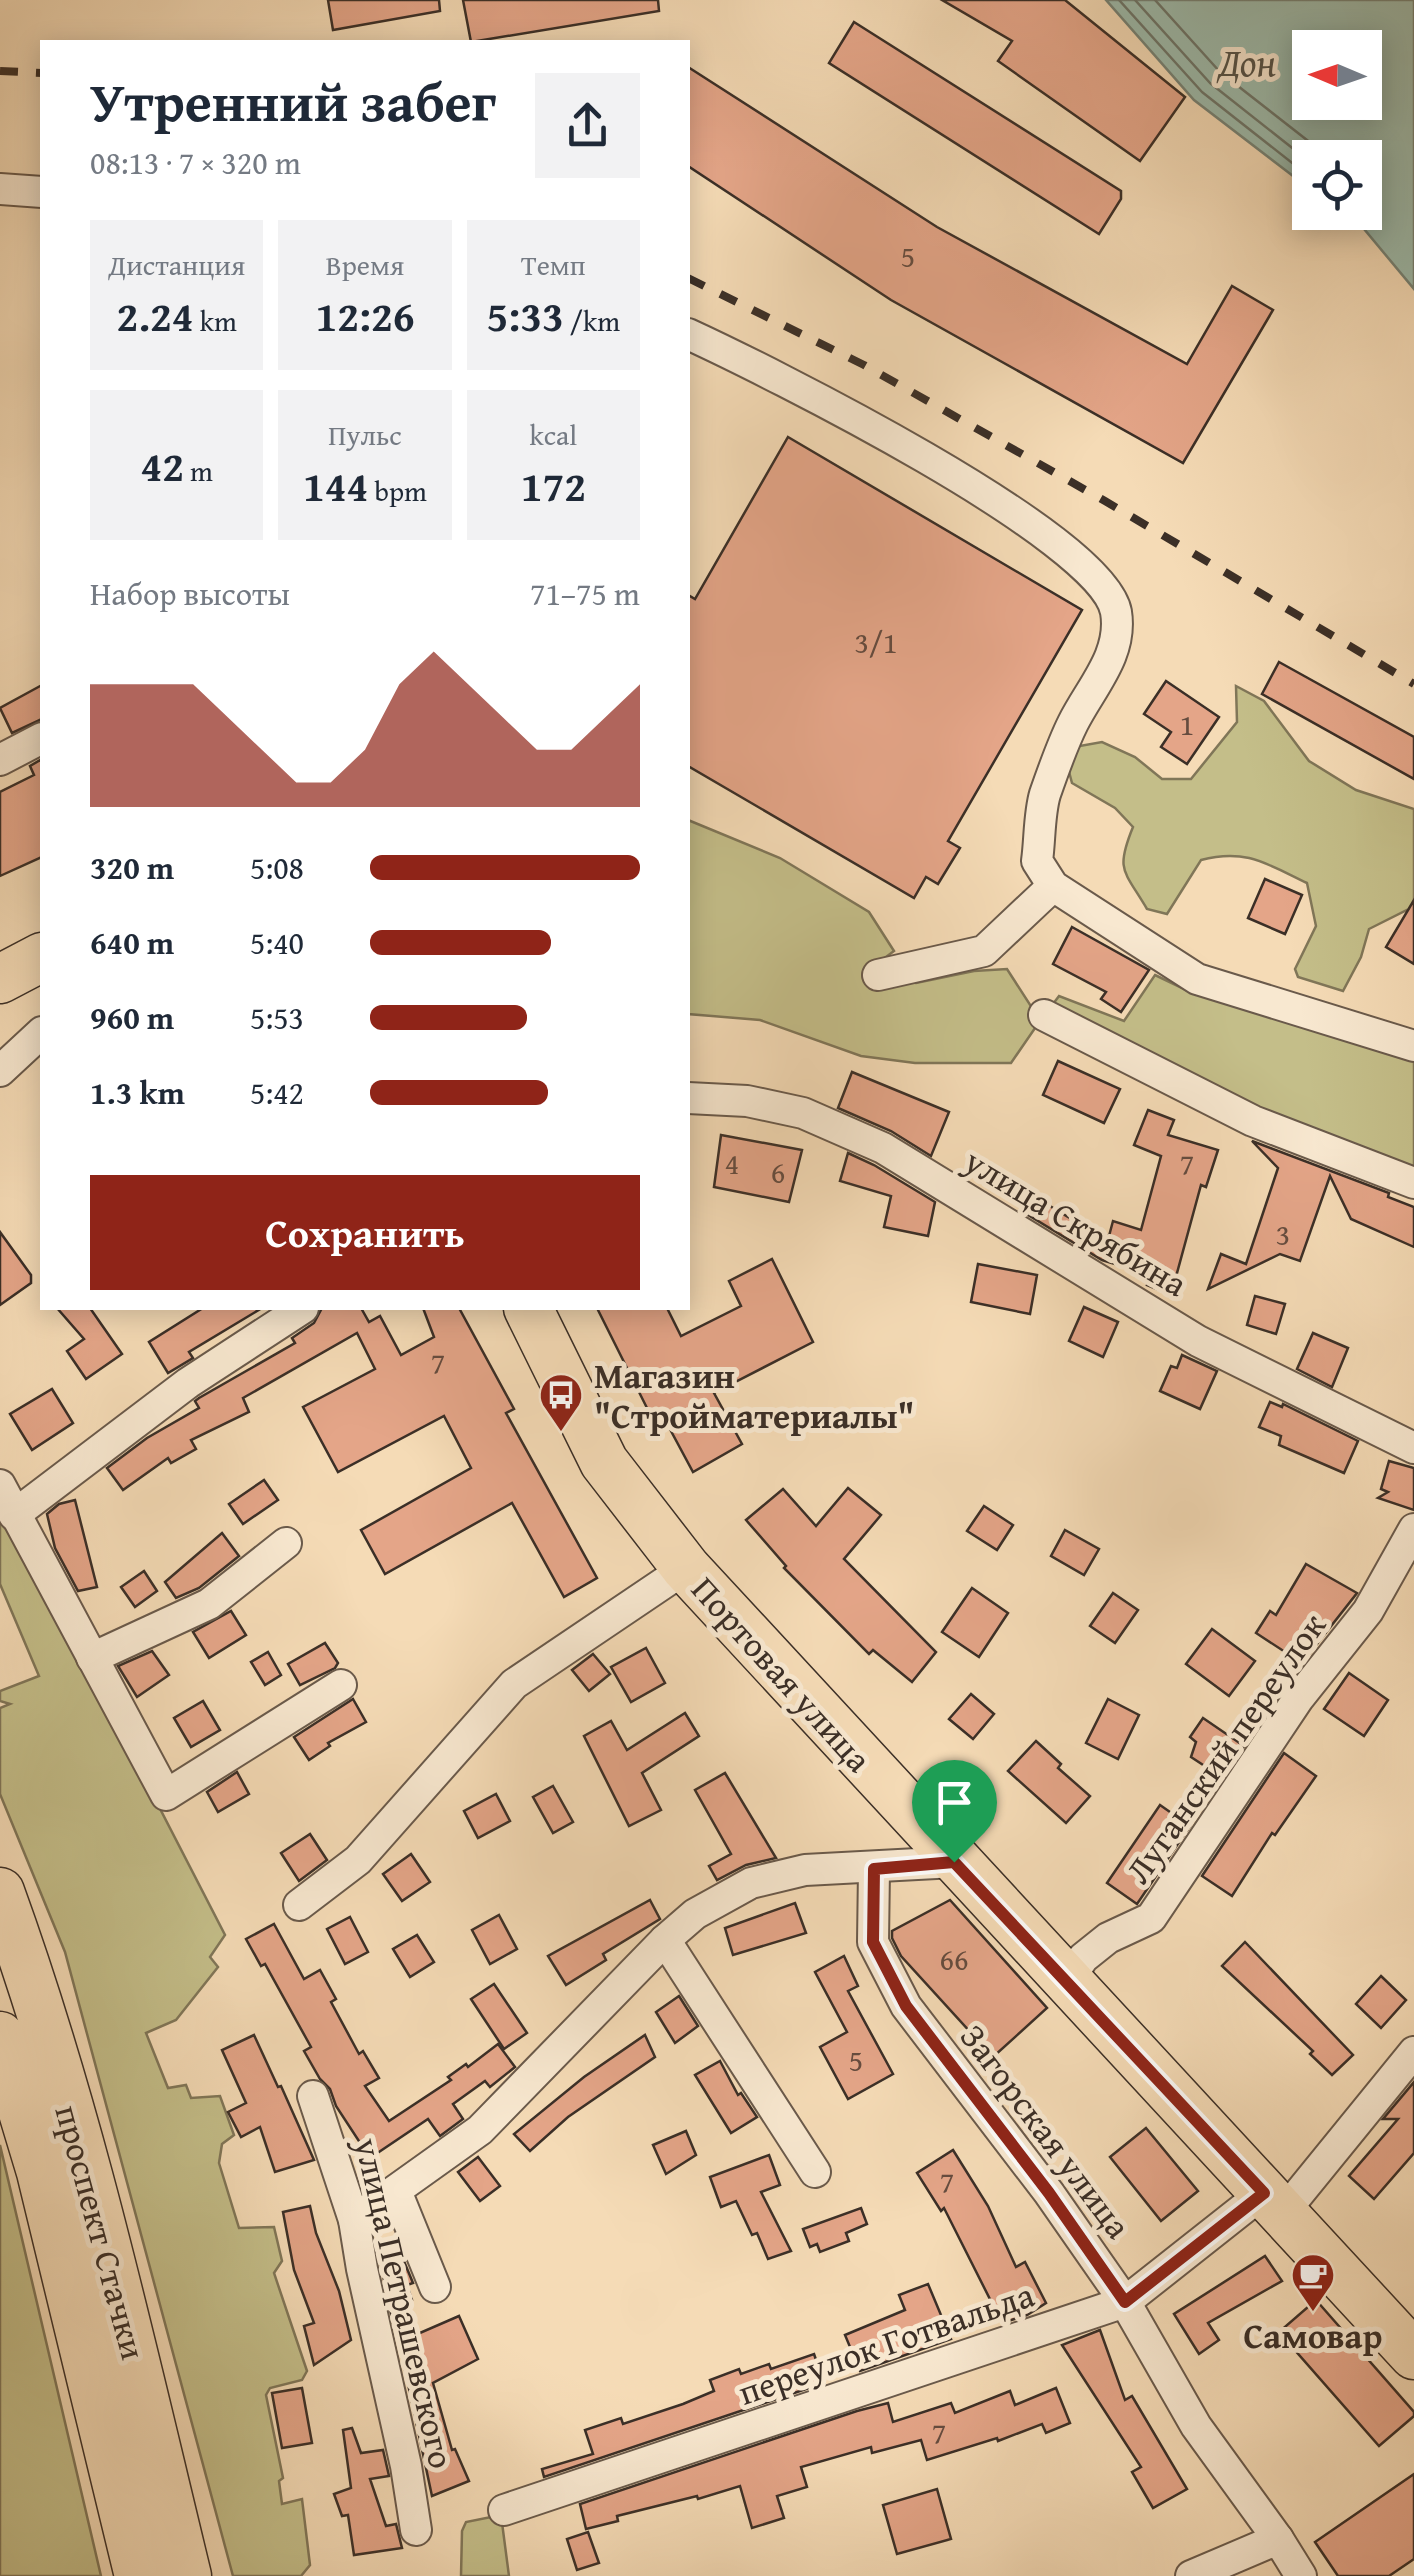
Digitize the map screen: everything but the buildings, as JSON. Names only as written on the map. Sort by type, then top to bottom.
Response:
[{"type":"main road","points":[[0,979],[40,958]]},
{"type":"main road","name":"Портовая улица","points":[[529,1310],[604,1462],[686,1568],[1414,2355]]},
{"type":"main road","name":"проспект Стачки","points":[[0,1892],[28,1968],[88,2166],[187,2576]]},
{"type":"main road","name":"проспект Стачки","points":[[0,2036],[41,2172],[139,2576]]},
{"type":"street","points":[[0,189],[40,192]]},
{"type":"street","points":[[690,335],[778,376],[990,495],[1087,568],[1116,610],[1114,652],[1072,724],[1044,796],[1037,862],[1054,886],[1197,979],[1414,1046]]},
{"type":"street","points":[[0,760],[40,739]]},
{"type":"street","points":[[878,974],[984,951],[1054,886]]},
{"type":"street","points":[[1044,1015],[1253,1121],[1414,1183]]},
{"type":"street","points":[[0,1071],[40,1034]]},
{"type":"street","name":"улица Скрябина","points":[[690,1098],[747,1100],[803,1113],[884,1148],[1198,1341],[1414,1448]]},
{"type":"street","points":[[14,1515],[188,1383],[300,1310]]},
{"type":"street","points":[[0,1484],[166,1795],[341,1685]]},
{"type":"street","name":"Луганский переулок","points":[[1068,1982],[1084,1958],[1108,1938],[1152,1918],[1298,1699],[1368,1611],[1414,1529]]},
{"type":"street","points":[[92,1658],[209,1604],[286,1543]]},
{"type":"street","points":[[299,1905],[358,1860],[514,1684],[686,1568]]},
{"type":"street","points":[[354,2220],[480,2130],[664,1940],[694,1914],[751,1884],[805,1870],[954,1862]]},
{"type":"street","name":"Загорская улица","points":[[874,1869],[873,1942],[906,2006],[1049,2193],[1125,2302],[1196,2426],[1301,2576]]},
{"type":"street","points":[[664,1940],[815,2172]]},
{"type":"street","name":"переулок Готвальда","points":[[504,2510],[1125,2302],[1273,2203],[1414,2052]]},
{"type":"street","name":"улица Петрашевского","points":[[314,2096],[354,2220],[416,2530]]},
{"type":"street","points":[[396,2191],[435,2286]]},
{"type":"street","points":[[1192,2576],[1278,2539]]},
{"type":"shaded area","points":[[1236,686],[1264,701],[1309,761],[1356,790],[1414,809],[1414,914],[1407,910],[1369,929],[1361,957],[1343,991],[1298,977],[1295,969],[1316,926],[1307,883],[1256,860],[1217,857],[1201,860],[1167,914],[1147,909],[1123,862],[1133,827],[1115,808],[1072,783],[1063,749],[1102,742],[1135,757],[1162,779],[1191,779],[1237,722]]},
{"type":"shaded area","points":[[690,821],[780,858],[869,912],[894,951],[882,960],[878,974],[916,983],[974,971],[1007,969],[1034,1011],[1044,1015],[1011,1063],[915,1063],[861,1056],[760,1020],[690,1014]]},
{"type":"shaded area","points":[[1155,975],[1184,989],[1196,989],[1414,1055],[1414,1177],[1047,1012],[1059,996],[1124,1021]]},
{"type":"shaded area","points":[[0,1498],[225,1935],[210,1957],[218,1967],[176,2020],[146,2033],[168,2088],[186,2085],[191,2098],[220,2096],[234,2135],[222,2144],[219,2163],[239,2228],[274,2227],[282,2261],[274,2273],[307,2371],[302,2380],[270,2388],[266,2395],[283,2478],[279,2481],[282,2504],[302,2499],[310,2565],[301,2576],[233,2576],[65,1952],[0,1794],[0,1708],[10,1704],[0,1701],[0,1691],[39,1676],[0,1584]]},
{"type":"shaded area","points":[[0,2145],[101,2576],[0,2576]]},
{"type":"shaded area","points":[[501,2515],[509,2576],[461,2576],[462,2531],[466,2522]]},
{"type":"water","name":"Дон","points":[[1106,0],[1414,0],[1414,289],[1365,230],[1382,230],[1382,140],[1292,140],[1292,175],[1194,100]]},
{"type":"railway","points":[[0,71],[40,73]]},
{"type":"railway","points":[[690,279],[864,365],[1105,501],[1414,684]]},
{"type":"place","name":"Магазин \"Стройматериалы\"","points":[[561,1433]]},
{"type":"place","name":"Самовар","points":[[1313,2313]]},
{"type":"route","points":[[954,1862],[1264,2193],[1125,2302],[1049,2193],[906,2006],[873,1942],[874,1869],[954,1862]]}]
